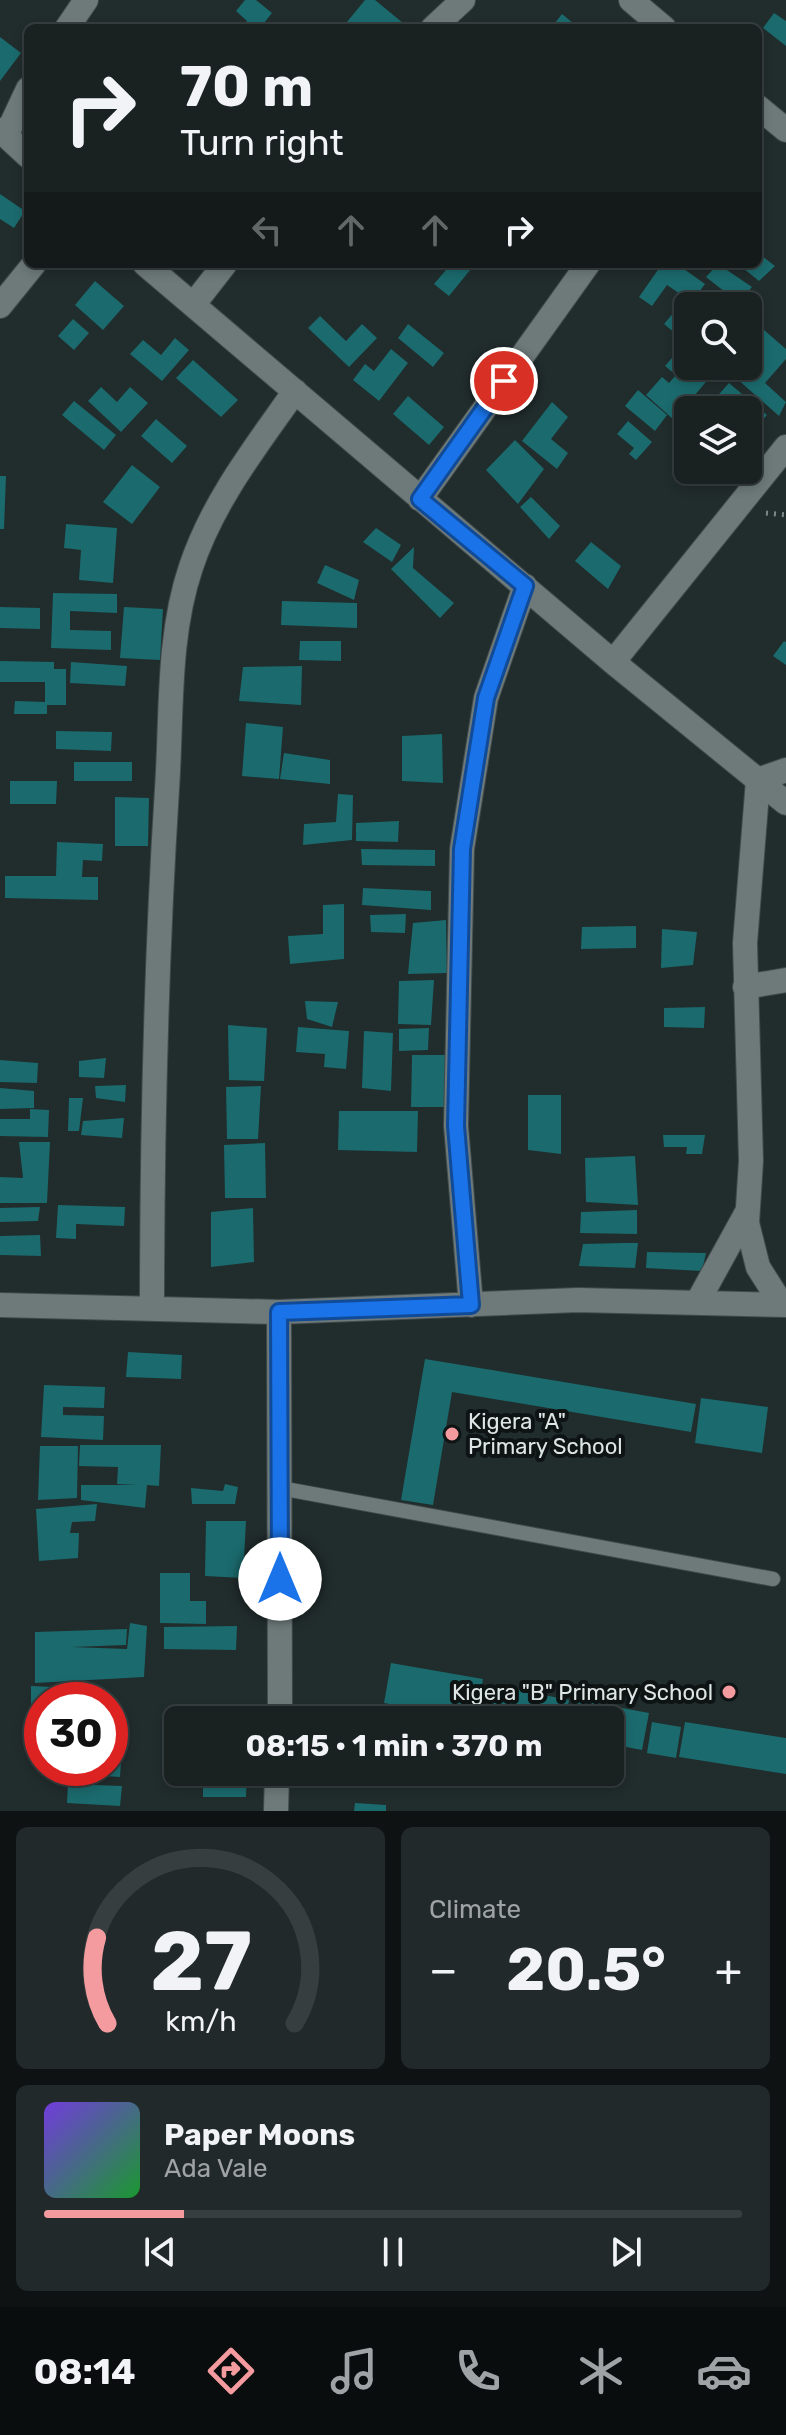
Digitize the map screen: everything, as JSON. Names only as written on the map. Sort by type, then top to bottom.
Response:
[{"type":"street","points":[[70,24],[86,0]]},
{"type":"street","points":[[437,24],[463,0]]},
{"type":"street","points":[[631,0],[659,24]]},
{"type":"street","points":[[24,96],[3,132],[24,152]]},
{"type":"street","points":[[762,110],[786,130]]},
{"type":"street","points":[[0,306],[31,268]]},
{"type":"street","points":[[150,268],[613,662],[786,803]]},
{"type":"street","points":[[193,305],[222,268]]},
{"type":"street","points":[[420,499],[585,268]]},
{"type":"street","points":[[152,1309],[153,1119],[161,895],[179,618],[191,566],[226,488],[295,391]]},
{"type":"street","points":[[613,662],[786,447]]},
{"type":"street","points":[[471,1305],[456,1126],[462,849],[486,698],[525,586]]},
{"type":"street","points":[[758,780],[786,770]]},
{"type":"street","points":[[758,780],[745,987],[751,1161],[747,1212],[758,1267],[784,1305]]},
{"type":"street","points":[[745,987],[786,980]]},
{"type":"street","points":[[697,1303],[747,1212]]},
{"type":"street","points":[[0,1305],[279,1312],[578,1300],[784,1305]]},
{"type":"street","points":[[279,1312],[280,1706]]},
{"type":"street","points":[[276,1811],[277,1786]]},
{"type":"lane","points":[[280,1488],[773,1579]]},
{"type":"building","points":[[245,0],[256,0],[272,13],[263,24],[244,24],[247,21],[236,11]]},
{"type":"building","points":[[365,0],[375,0],[403,23],[402,24],[345,24]]},
{"type":"building","points":[[774,13],[786,21],[786,46],[763,28]]},
{"type":"building","points":[[562,14],[574,24],[554,24]]},
{"type":"building","points":[[0,37],[21,53],[0,81]]},
{"type":"building","points":[[0,194],[24,210],[14,228],[0,219]]},
{"type":"building","points":[[762,256],[775,266],[759,281],[743,268],[762,268]]},
{"type":"building","points":[[448,268],[472,268],[449,296],[434,284]]},
{"type":"building","points":[[659,268],[683,268],[705,284],[699,292],[677,292],[667,285],[652,306],[639,297]]},
{"type":"building","points":[[714,268],[724,268],[752,287],[748,292],[725,292],[706,277]]},
{"type":"building","points":[[95,281],[124,306],[103,330],[75,305]]},
{"type":"building","points":[[674,312],[674,332],[664,324]]},
{"type":"building","points":[[320,316],[346,341],[362,324],[377,338],[349,367],[308,328]]},
{"type":"building","points":[[73,319],[89,333],[74,350],[58,336]]},
{"type":"building","points":[[408,324],[444,353],[433,367],[398,338]]},
{"type":"building","points":[[764,330],[786,349],[786,359],[765,383],[786,402],[779,416],[762,401],[762,396],[756,396],[738,380],[762,380]]},
{"type":"building","points":[[175,338],[189,350],[162,381],[130,354],[143,340],[161,355]]},
{"type":"building","points":[[391,349],[408,363],[379,401],[353,380],[365,364],[374,371]]},
{"type":"building","points":[[674,356],[674,373],[665,366]]},
{"type":"building","points":[[193,360],[238,400],[221,417],[176,378]]},
{"type":"building","points":[[662,377],[669,383],[674,377],[674,380],[707,380],[694,396],[674,396],[674,420],[646,395]]},
{"type":"building","points":[[729,383],[744,396],[717,396]]},
{"type":"building","points":[[101,387],[117,402],[130,387],[148,403],[121,432],[88,401]]},
{"type":"building","points":[[638,390],[667,415],[655,431],[625,406]]},
{"type":"building","points":[[408,396],[444,427],[429,445],[393,414]]},
{"type":"building","points":[[74,401],[116,435],[104,450],[62,415]]},
{"type":"building","points":[[552,402],[568,417],[551,439],[568,453],[557,469],[522,441]]},
{"type":"building","points":[[156,419],[187,446],[172,463],[141,436]]},
{"type":"building","points":[[628,421],[652,442],[636,460],[629,454],[634,448],[617,434]]},
{"type":"building","points":[[515,440],[544,469],[518,504],[486,470]]},
{"type":"building","points":[[132,465],[160,487],[132,524],[103,502]]},
{"type":"building","points":[[0,476],[6,476],[4,529],[0,529]]},
{"type":"building","points":[[531,497],[560,526],[549,539],[520,507]]},
{"type":"building","points":[[66,524],[117,528],[113,583],[79,580],[81,550],[64,548]]},
{"type":"building","points":[[376,528],[401,545],[392,562],[363,542]]},
{"type":"building","points":[[591,542],[621,566],[608,589],[575,561]]},
{"type":"building","points":[[414,547],[413,568],[454,603],[440,618],[391,569]]},
{"type":"building","points":[[325,565],[359,580],[354,600],[317,583]]},
{"type":"building","points":[[53,593],[117,594],[117,613],[70,611],[70,630],[111,631],[111,650],[51,648]]},
{"type":"building","points":[[282,601],[357,603],[357,628],[281,625]]},
{"type":"building","points":[[0,607],[40,608],[40,629],[0,628]]},
{"type":"building","points":[[124,607],[163,609],[160,660],[120,658]]},
{"type":"building","points":[[300,641],[341,641],[341,661],[299,660]]},
{"type":"building","points":[[786,642],[786,665],[773,656]]},
{"type":"building","points":[[0,661],[54,662],[54,669],[66,669],[66,705],[47,705],[47,714],[14,714],[15,701],[45,702],[45,682],[0,682]]},
{"type":"building","points":[[71,662],[127,666],[125,686],[70,683]]},
{"type":"building","points":[[302,666],[301,705],[239,701],[243,667]]},
{"type":"building","points":[[246,723],[283,727],[279,779],[242,776]]},
{"type":"building","points":[[56,731],[112,732],[111,751],[56,749]]},
{"type":"building","points":[[442,734],[443,783],[402,781],[402,736]]},
{"type":"building","points":[[284,753],[330,760],[330,784],[280,779]]},
{"type":"building","points":[[74,762],[132,762],[132,781],[74,781]]},
{"type":"building","points":[[10,781],[57,781],[56,804],[10,804]]},
{"type":"building","points":[[338,794],[353,795],[352,840],[303,845],[304,824],[336,822]]},
{"type":"building","points":[[115,797],[149,798],[148,846],[115,846]]},
{"type":"building","points":[[399,821],[398,842],[356,841],[356,823]]},
{"type":"building","points":[[57,842],[103,844],[102,861],[83,860],[82,877],[98,877],[98,900],[5,898],[5,876],[56,876]]},
{"type":"building","points":[[361,849],[435,850],[435,866],[362,865]]},
{"type":"building","points":[[363,888],[431,891],[431,910],[362,905]]},
{"type":"building","points":[[344,904],[344,959],[290,964],[288,936],[323,934],[323,905]]},
{"type":"building","points":[[406,914],[405,933],[371,932],[370,915]]},
{"type":"building","points":[[446,920],[447,973],[408,974],[413,923]]},
{"type":"building","points":[[636,926],[636,948],[581,949],[582,927]]},
{"type":"building","points":[[662,929],[697,932],[693,965],[661,968]]},
{"type":"building","points":[[434,980],[431,1025],[398,1024],[399,981]]},
{"type":"building","points":[[305,1001],[338,1002],[332,1027],[307,1019]]},
{"type":"building","points":[[705,1007],[704,1028],[664,1027],[664,1008]]},
{"type":"building","points":[[228,1025],[267,1028],[264,1081],[229,1080]]},
{"type":"building","points":[[298,1027],[349,1031],[346,1069],[324,1067],[325,1054],[296,1052]]},
{"type":"building","points":[[429,1028],[428,1050],[399,1051],[399,1029]]},
{"type":"building","points":[[364,1031],[393,1033],[391,1091],[362,1088]]},
{"type":"building","points":[[412,1055],[447,1055],[446,1107],[411,1107]]},
{"type":"building","points":[[106,1058],[104,1078],[79,1077],[79,1061]]},
{"type":"building","points":[[0,1060],[38,1063],[37,1083],[0,1082]]},
{"type":"building","points":[[126,1085],[125,1102],[96,1098],[95,1086]]},
{"type":"building","points":[[261,1086],[258,1139],[227,1139],[226,1087]]},
{"type":"building","points":[[0,1088],[34,1091],[34,1108],[0,1109]]},
{"type":"building","points":[[528,1095],[561,1095],[561,1154],[528,1150]]},
{"type":"building","points":[[69,1098],[83,1098],[79,1131],[68,1131]]},
{"type":"building","points":[[30,1109],[49,1110],[48,1137],[0,1136],[0,1119],[30,1119]]},
{"type":"building","points":[[339,1111],[418,1111],[417,1152],[338,1150]]},
{"type":"building","points":[[124,1118],[122,1138],[81,1135],[83,1121]]},
{"type":"building","points":[[663,1135],[705,1135],[702,1154],[686,1154],[687,1147],[664,1147]]},
{"type":"building","points":[[19,1142],[50,1142],[47,1203],[0,1203],[0,1177],[23,1178]]},
{"type":"building","points":[[265,1143],[266,1198],[225,1198],[224,1145]]},
{"type":"building","points":[[635,1156],[638,1205],[586,1202],[585,1158]]},
{"type":"building","points":[[58,1205],[125,1207],[124,1226],[76,1224],[76,1239],[56,1238]]},
{"type":"building","points":[[40,1207],[38,1221],[0,1222],[0,1208]]},
{"type":"building","points":[[253,1208],[254,1262],[211,1267],[211,1212]]},
{"type":"building","points":[[637,1210],[637,1234],[580,1233],[581,1212]]},
{"type":"building","points":[[40,1235],[41,1256],[0,1255],[0,1236]]},
{"type":"building","points":[[638,1243],[635,1268],[579,1266],[583,1244]]},
{"type":"building","points":[[647,1252],[706,1253],[702,1271],[646,1268]]},
{"type":"building","points":[[128,1352],[182,1355],[181,1379],[126,1377]]},
{"type":"building","points":[[425,1359],[696,1404],[691,1432],[452,1392],[433,1505],[401,1500]]},
{"type":"building","points":[[44,1385],[105,1387],[104,1408],[63,1407],[63,1415],[104,1416],[103,1440],[41,1437]]},
{"type":"building","points":[[701,1398],[768,1407],[762,1453],[695,1443]]},
{"type":"building","points":[[80,1445],[161,1445],[159,1486],[147,1485],[145,1508],[81,1500],[81,1485],[137,1485],[117,1484],[118,1467],[79,1466]]},
{"type":"building","points":[[40,1446],[78,1446],[77,1498],[38,1500]]},
{"type":"building","points":[[225,1484],[238,1487],[235,1504],[192,1504],[191,1488],[223,1491]]},
{"type":"building","points":[[97,1504],[95,1521],[72,1522],[70,1533],[79,1533],[78,1558],[39,1561],[36,1509]]},
{"type":"building","points":[[206,1521],[246,1521],[243,1578],[205,1576]]},
{"type":"building","points":[[160,1573],[190,1573],[190,1601],[206,1601],[206,1624],[160,1623]]},
{"type":"building","points":[[130,1623],[147,1626],[144,1677],[35,1682],[35,1632],[127,1629],[126,1645],[72,1647],[127,1649]]},
{"type":"building","points":[[237,1626],[236,1650],[164,1649],[164,1627]]},
{"type":"building","points":[[391,1663],[483,1679],[478,1706],[401,1706],[384,1703]]},
{"type":"building","points":[[494,1685],[569,1700],[568,1706],[490,1706]]},
{"type":"building","points":[[574,1699],[612,1706],[573,1706]]},
{"type":"building","points":[[624,1708],[649,1713],[642,1750],[624,1747]]},
{"type":"building","points":[[652,1722],[681,1727],[676,1758],[647,1753]]},
{"type":"building","points":[[685,1722],[786,1738],[786,1774],[679,1757]]},
{"type":"building","points":[[68,1786],[122,1786],[120,1806],[67,1803]]},
{"type":"building","points":[[203,1786],[246,1786],[246,1797],[203,1797]]},
{"type":"building","points":[[355,1803],[386,1805],[386,1811],[354,1811]]},
{"type":"place","name":"Kigera \"A\" Primary School","points":[[452,1434]]},
{"type":"place","name":"Kigera \"B\" Primary School","points":[[729,1692]]},
{"type":"route","points":[[280,1579],[279,1312],[471,1305],[456,1126],[462,849],[486,698],[525,586],[420,499],[504,381]]}]
